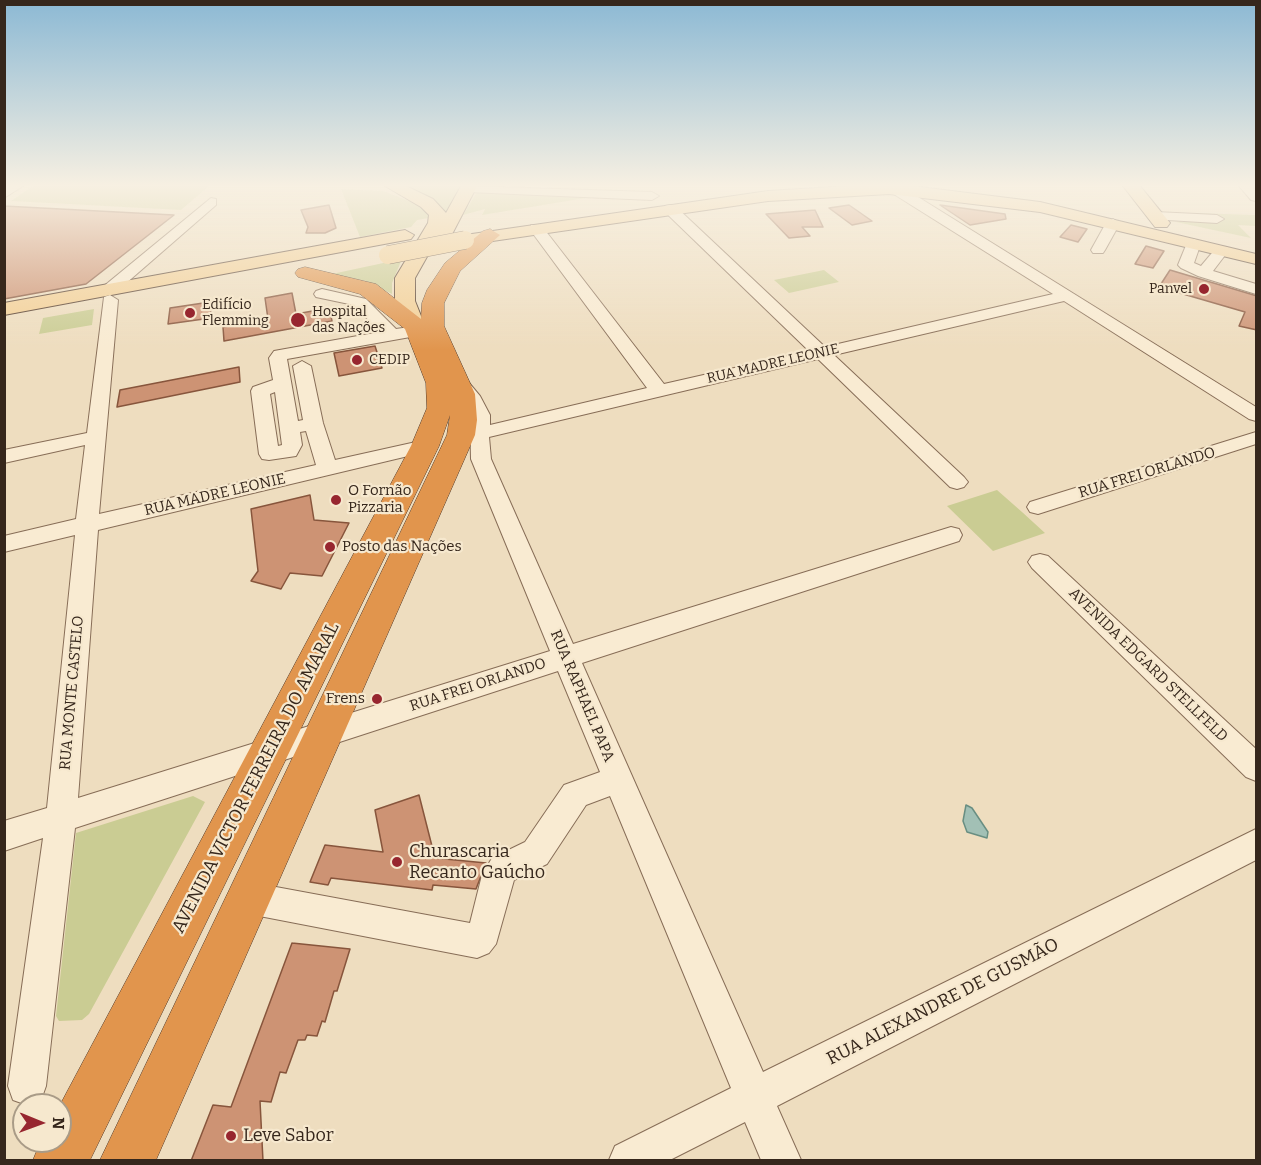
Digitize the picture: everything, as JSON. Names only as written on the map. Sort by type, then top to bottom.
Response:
[{"type":"highway","points":[[305,273],[368,289],[421,328],[443,279],[475,240]]},
{"type":"highway","name":"RUA RAPHAEL PAPA","points":[[421,328],[435,370],[450,388]]},
{"type":"highway","name":"AVENIDA VICTOR FERREIRA DO AMARAL","points":[[128,1161],[451,455],[464,420],[450,388]]},
{"type":"highway","name":"AVENIDA VICTOR FERREIRA DO AMARAL","points":[[62,1161],[269,752],[451,455]]},
{"type":"main road","points":[[4,319],[235,268],[378,240]]},
{"type":"main road","name":"RUA RAPHAEL PAPA","points":[[421,328],[405,301],[404,285],[408,271],[433,240]]},
{"type":"main road","points":[[4,309],[305,273],[463,240]]},
{"type":"main road","points":[[1183,240],[1255,256]]},
{"type":"main road","points":[[1213,240],[1255,256]]},
{"type":"main road","points":[[305,273],[301,264],[321,252]]},
{"type":"main road","points":[[217,285],[245,274],[246,271],[235,268]]},
{"type":"street","points":[[110,295],[169,240]]},
{"type":"street","points":[[549,240],[659,391]]},
{"type":"street","points":[[703,240],[957,482]]},
{"type":"street","points":[[983,240],[1066,296],[1257,416]]},
{"type":"street","points":[[1098,250],[1104,240]]},
{"type":"street","points":[[1194,243],[1186,265],[1203,273],[1257,289]]},
{"type":"street","points":[[1203,273],[1222,250]]},
{"type":"street","points":[[322,294],[353,299],[386,329]]},
{"type":"street","name":"RUA MONTE CASTELO","points":[[27,1086],[61,818],[110,295]]},
{"type":"street","name":"RUA MADRE LEONIE","points":[[480,433],[1066,296]]},
{"type":"street","points":[[283,383],[260,390],[269,454],[291,448],[290,429],[283,383],[278,358],[280,356],[386,329],[421,328]]},
{"type":"street","points":[[302,366],[313,423],[327,468]]},
{"type":"street","name":"RUA RAPHAEL PAPA","points":[[450,388],[477,406],[481,422],[480,433],[451,455],[566,657],[781,1161]]},
{"type":"street","points":[[290,429],[313,423]]},
{"type":"street","points":[[4,457],[95,437]]},
{"type":"street","name":"RUA FREI ORLANDO","points":[[1038,507],[1257,438]]},
{"type":"street","name":"RUA MADRE LEONIE","points":[[4,544],[327,468],[451,455]]},
{"type":"street","name":"RUA FREI ORLANDO","points":[[4,836],[951,535]]},
{"type":"street","name":"AVENIDA EDGARD STELLFELD","points":[[1040,562],[1257,768]]},
{"type":"street","points":[[249,898],[477,941],[484,932],[498,875],[503,869],[536,852],[575,795],[618,779]]},
{"type":"street","name":"RUA ALEXANDRE DE GUSMÃO","points":[[629,1161],[1257,844]]},
{"type":"green space","points":[[402,259],[392,283],[392,294],[366,281],[332,274]]},
{"type":"green space","points":[[824,270],[839,282],[789,293],[774,280]]},
{"type":"green space","points":[[94,309],[92,325],[39,334],[43,318]]},
{"type":"green space","points":[[997,490],[1045,533],[993,551],[947,506]]},
{"type":"green space","points":[[193,796],[205,802],[89,1014],[82,1020],[59,1021],[56,1016],[76,833]]},
{"type":"water","points":[[966,805],[972,808],[988,832],[987,838],[967,832],[963,821]]},
{"type":"building","points":[[4,240],[142,240],[86,284],[4,299]]},
{"type":"building","points":[[1146,246],[1164,251],[1153,268],[1135,264]]},
{"type":"building","points":[[1170,270],[1257,296],[1257,330],[1239,326],[1245,312],[1159,287]]},
{"type":"building","name":"Hospital das Nações","points":[[292,293],[296,314],[329,308],[332,321],[224,341],[223,327],[268,319],[265,298]]},
{"type":"building","name":"Edifício Flemming","points":[[210,302],[211,318],[168,324],[170,308]]},
{"type":"building","name":"CEDIP","points":[[375,346],[382,368],[339,376],[334,353]]},
{"type":"building","points":[[239,367],[240,382],[117,407],[120,390]]},
{"type":"building","points":[[310,495],[314,520],[349,523],[322,576],[290,573],[281,589],[251,581],[258,571],[251,509]]},
{"type":"building","points":[[419,795],[435,858],[486,863],[476,889],[433,885],[432,890],[331,878],[328,885],[310,882],[325,845],[383,852],[375,810]]},
{"type":"building","points":[[292,943],[350,949],[337,991],[334,991],[325,1022],[322,1021],[317,1036],[307,1035],[305,1040],[298,1040],[286,1073],[280,1072],[271,1102],[260,1101],[263,1161],[191,1161],[213,1105],[231,1107]]},
{"type":"place","name":"Panvel","points":[[1204,289]]},
{"type":"place","name":"Edifício Flemming","points":[[190,313]]},
{"type":"place","name":"Hospital das Nações","points":[[298,320]]},
{"type":"place","name":"CEDIP","points":[[357,360]]},
{"type":"place","name":"O Fornão Pizzaria","points":[[336,500]]},
{"type":"place","name":"Posto das Nações","points":[[330,547]]},
{"type":"place","name":"Frens","points":[[377,699]]},
{"type":"place","name":"Churascaria Recanto Gaúcho","points":[[397,862]]},
{"type":"place","name":"Leve Sabor","points":[[231,1136]]}]
